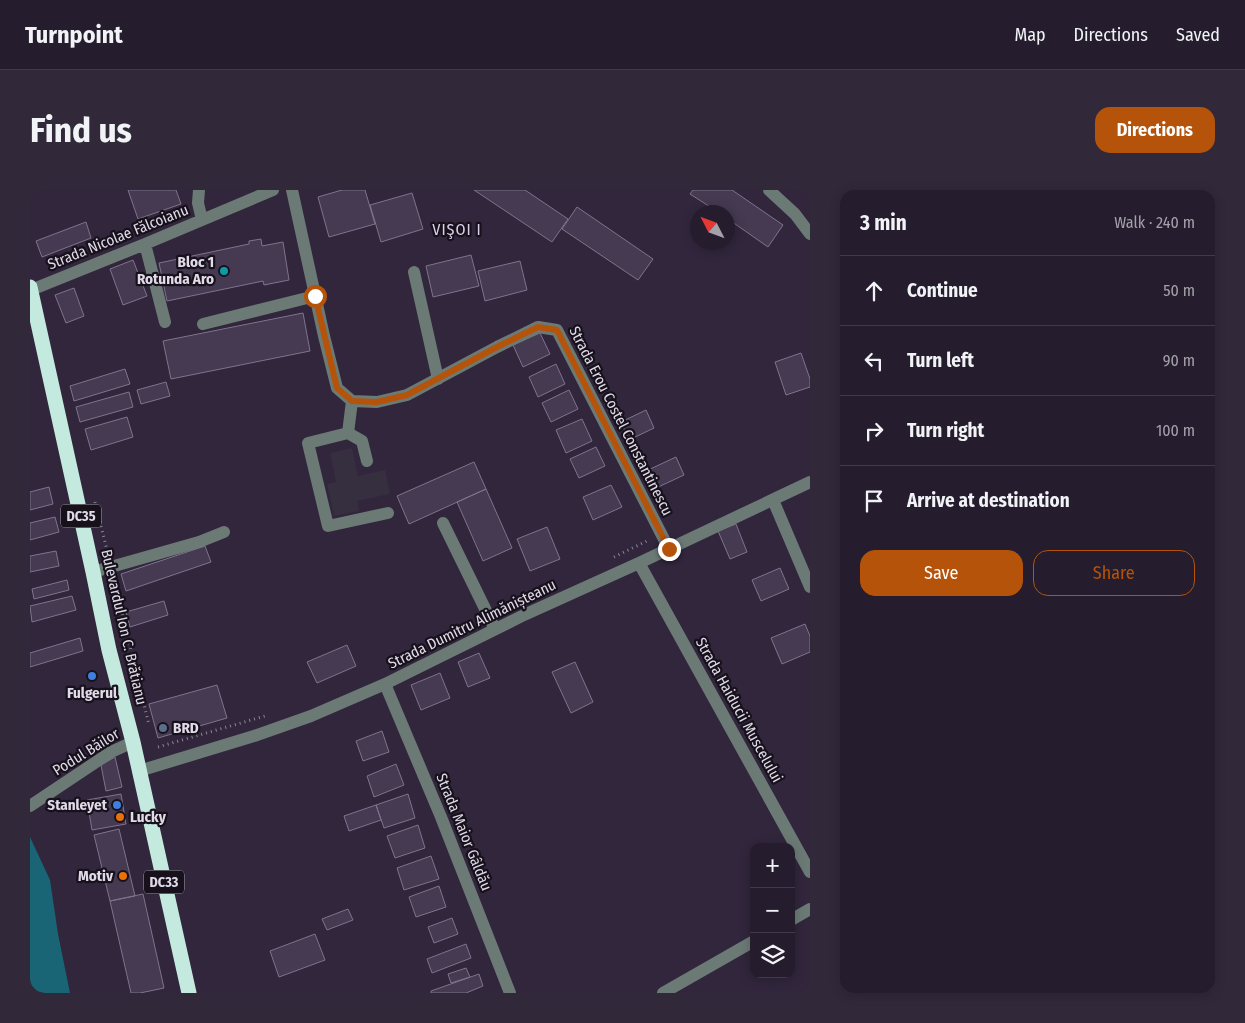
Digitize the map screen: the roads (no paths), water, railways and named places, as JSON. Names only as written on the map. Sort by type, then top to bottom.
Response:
[{"type":"highway","name":"Bulevardul Ion C. Brătianu","points":[[31,288],[109,650],[139,771]]},
{"type":"highway","name":"DC33","points":[[139,771],[189,993]]},
{"type":"street","points":[[199,190],[198,203],[202,220]]},
{"type":"street","name":"Strada Nicolae Fălcoianu","points":[[31,288],[145,244],[273,190]]},
{"type":"street","points":[[292,190],[337,388],[352,401],[348,433]]},
{"type":"street","points":[[769,190],[795,214],[810,234]]},
{"type":"street","points":[[145,244],[165,322]]},
{"type":"street","points":[[414,272],[438,379]]},
{"type":"street","points":[[203,324],[315,296]]},
{"type":"street","name":"Strada Erou Costel Constantinescu","points":[[352,401],[377,402],[407,395],[538,327],[557,330],[669,549]]},
{"type":"street","points":[[367,461],[362,441],[348,433],[308,442],[328,526],[388,513]]},
{"type":"street","name":"Strada Dumitru Alimănișteanu","points":[[139,771],[303,719],[385,684],[495,629],[810,482]]},
{"type":"street","points":[[773,500],[810,587]]},
{"type":"street","points":[[443,523],[495,629]]},
{"type":"street","points":[[93,572],[199,542],[224,532]]},
{"type":"street","name":"Strada Haiducii Muscelului","points":[[639,563],[810,872]]},
{"type":"street","name":"Strada Maior Gâldău","points":[[385,684],[441,816],[510,993]]},
{"type":"street","name":"Podul Băilor","points":[[30,806],[111,752],[133,742]]},
{"type":"street","points":[[795,918],[810,909]]},
{"type":"street","points":[[663,993],[750,943]]},
{"type":"water","points":[[30,837],[50,880],[58,934],[70,993],[30,993]]},
{"type":"place","name":"Bloc 1 Rotunda Aro","points":[[224,271]]},
{"type":"place","name":"Fulgerul","points":[[92,676]]},
{"type":"place","name":"BRD","points":[[163,728]]},
{"type":"place","name":"Stanleyet","points":[[117,805]]},
{"type":"place","name":"Lucky","points":[[120,817]]},
{"type":"place","name":"Motiv","points":[[123,876]]},
{"type":"district","name":"VIŞOI I","points":[[457,229]]}]
